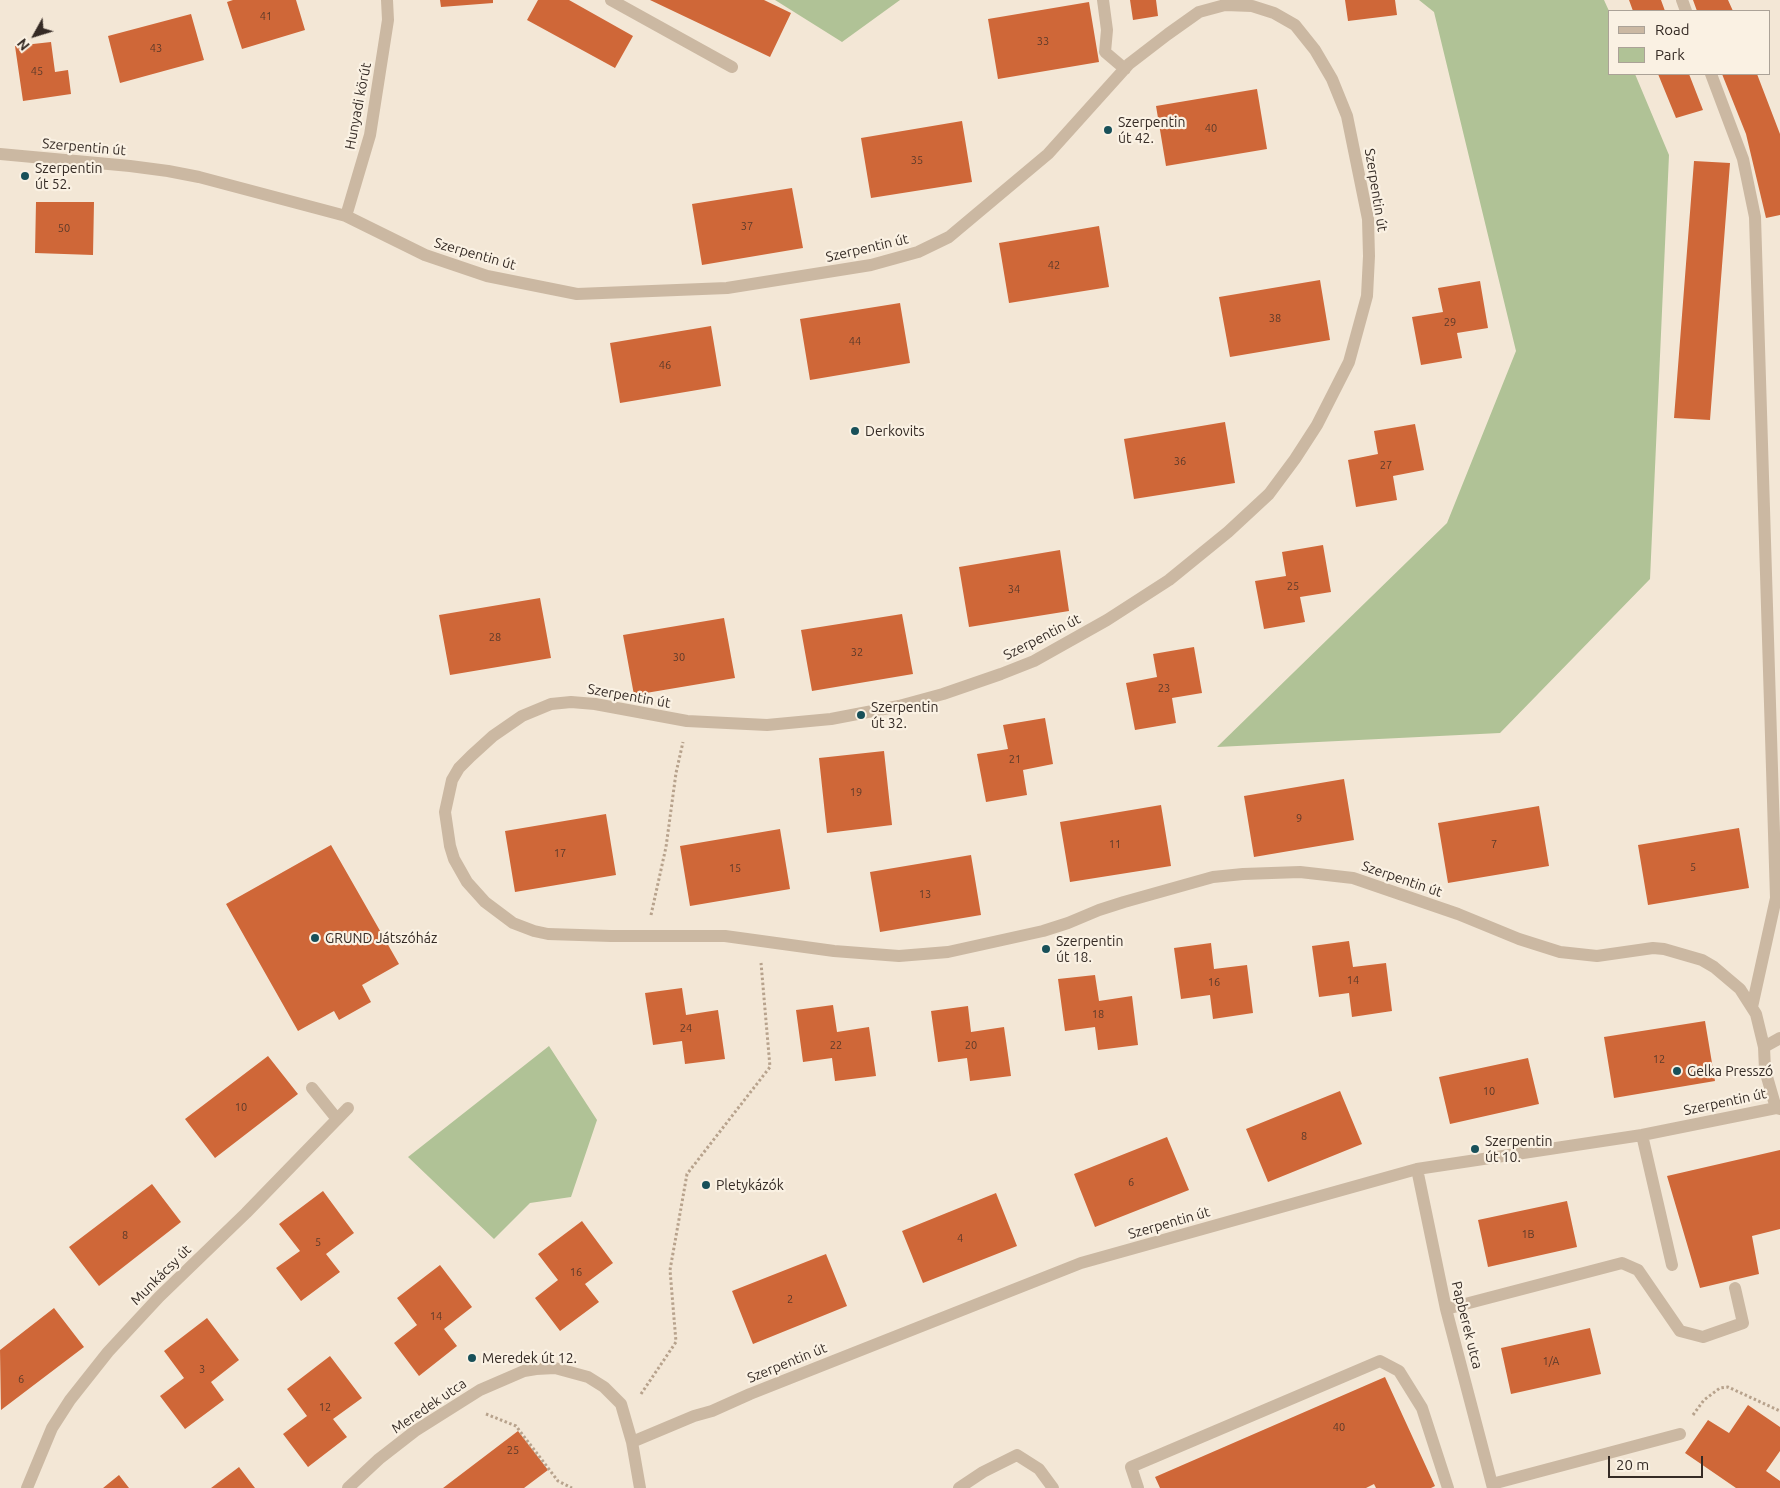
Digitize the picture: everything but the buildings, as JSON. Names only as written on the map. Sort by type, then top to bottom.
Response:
[{"type":"street","name":"Hunyadi körút","points":[[346,216],[370,135],[388,20],[387,0]]},
{"type":"street","points":[[611,0],[732,67]]},
{"type":"street","points":[[1103,0],[1107,30],[1106,52],[1125,69]]},
{"type":"street","name":"Szerpentin út","points":[[0,154],[168,171],[233,186],[346,216],[425,255],[488,276],[577,294],[727,288],[871,265],[918,252],[948,237],[1048,154],[1125,69],[1168,34],[1213,4],[1252,6],[1274,13],[1295,25],[1315,50],[1332,79],[1346,116],[1368,219],[1367,296],[1349,362],[1317,425],[1281,479],[1251,512],[1169,580],[1107,620],[1034,661],[1002,674],[899,706],[831,719],[767,725],[688,721],[595,704],[571,702],[551,704],[522,716],[493,736],[459,768],[452,780],[445,812],[454,859],[467,882],[496,912],[521,927],[548,934],[646,937],[707,935],[870,955],[899,956],[927,955],[1043,931],[1124,902],[1213,877],[1300,872],[1353,878],[1458,914],[1519,939],[1560,952],[1597,956],[1653,948],[1676,951],[1702,960],[1714,967],[1740,989],[1752,1007],[1758,1021],[1764,1047],[1766,1070],[1778,1109],[1642,1135],[1418,1168],[1081,1263],[632,1442]]},
{"type":"street","points":[[1710,75],[1743,159],[1755,217],[1776,898],[1752,1007]]},
{"type":"street","points":[[1764,1047],[1780,1038]]},
{"type":"street","points":[[312,1088],[337,1119]]},
{"type":"street","name":"Munkácsy út","points":[[27,1488],[52,1428],[70,1400],[108,1352],[159,1297],[246,1213],[348,1108]]},
{"type":"street","points":[[1642,1135],[1672,1265]]},
{"type":"street","name":"Papberek utca","points":[[1418,1168],[1446,1309],[1493,1486]]},
{"type":"street","points":[[1446,1309],[1622,1263],[1638,1270],[1680,1331],[1703,1337],[1743,1323],[1735,1288]]},
{"type":"street","points":[[1138,1488],[1131,1467],[1380,1361],[1399,1371],[1422,1408],[1448,1488]]},
{"type":"street","name":"Meredek utca","points":[[348,1488],[379,1459],[415,1431],[480,1390],[524,1371],[536,1368],[555,1368],[588,1377],[604,1387],[621,1404],[632,1442],[640,1488]]},
{"type":"street","points":[[1493,1486],[1680,1434]]},
{"type":"street","points":[[958,1488],[983,1472],[1017,1455],[1039,1469],[1053,1488]]},
{"type":"path","points":[[646,937],[666,847],[676,773],[688,721]]},
{"type":"path","points":[[626,1417],[676,1342],[670,1270],[687,1174],[770,1067],[759,940]]},
{"type":"path","points":[[1680,1434],[1704,1400],[1720,1388],[1728,1387],[1780,1411]]},
{"type":"path","points":[[459,1403],[516,1426],[558,1481],[572,1488]]},
{"type":"green space","points":[[775,0],[900,0],[842,42]]},
{"type":"green space","points":[[1419,0],[1604,0],[1609,10],[1608,75],[1635,75],[1669,155],[1650,579],[1500,733],[1217,747],[1447,523],[1516,351],[1434,12]]},
{"type":"green space","points":[[549,1046],[597,1120],[571,1197],[530,1203],[494,1239],[408,1157]]},
{"type":"place","name":"Szerpentin út 42.","points":[[1108,130]]},
{"type":"place","name":"Szerpentin út 52.","points":[[25,176]]},
{"type":"place","name":"Derkovits","points":[[855,431]]},
{"type":"place","name":"Szerpentin út 32.","points":[[861,715]]},
{"type":"place","name":"GRUND Játszóház","points":[[315,938]]},
{"type":"place","name":"Szerpentin út 18.","points":[[1046,949]]},
{"type":"place","name":"Gelka Presszó","points":[[1677,1071]]},
{"type":"place","name":"Szerpentin út 10.","points":[[1475,1149]]},
{"type":"place","name":"Pletykázók","points":[[706,1185]]},
{"type":"place","name":"Meredek út 12.","points":[[472,1358]]}]
